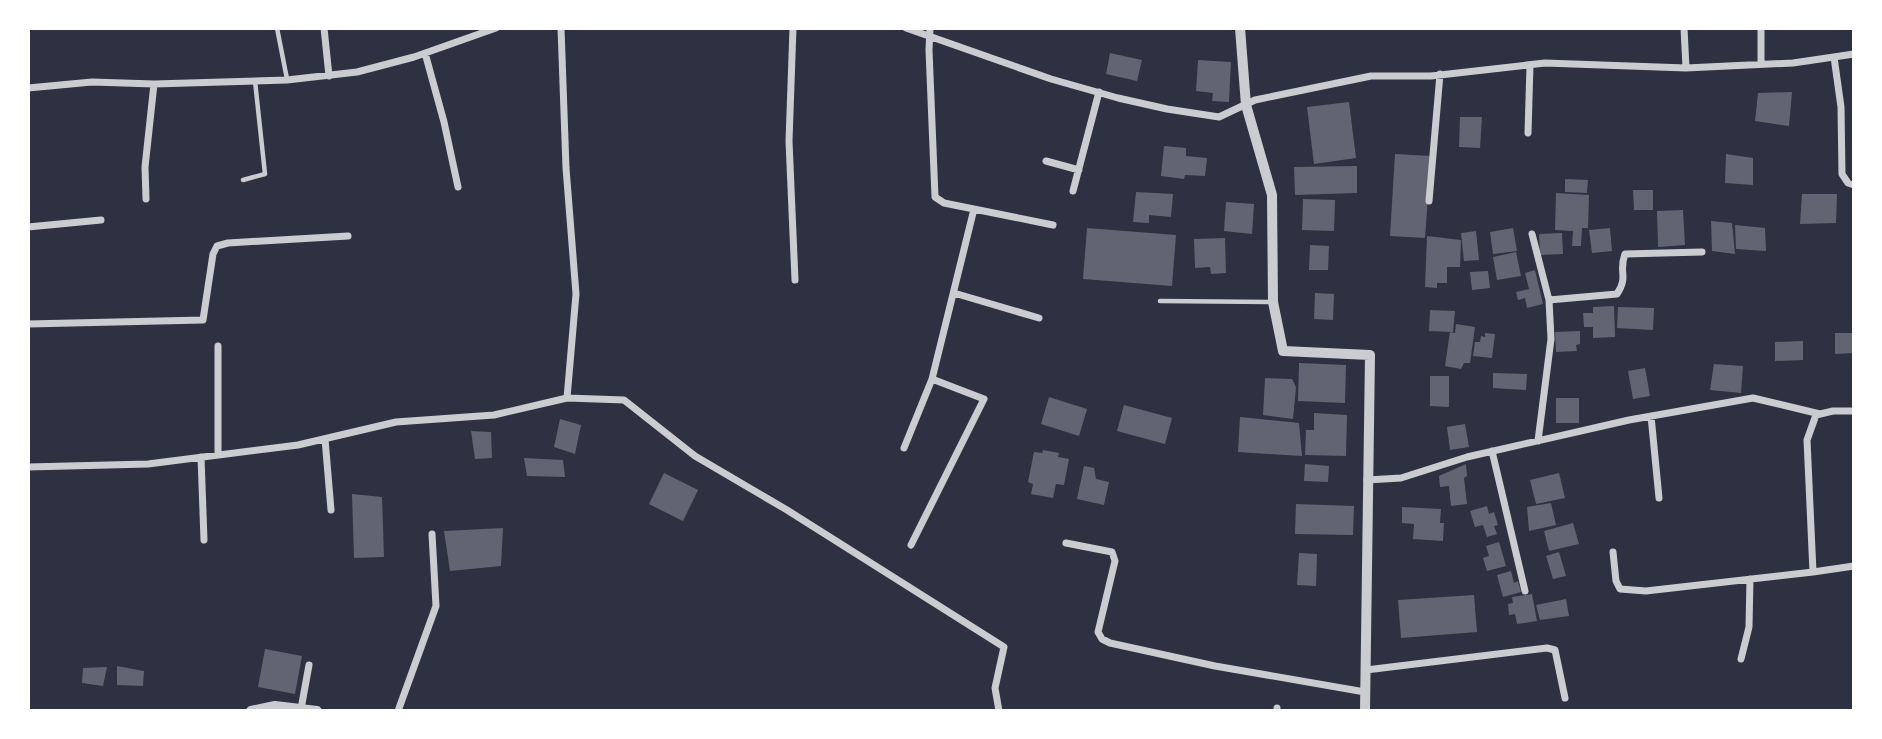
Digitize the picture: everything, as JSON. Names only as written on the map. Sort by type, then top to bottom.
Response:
[{"type":"street","points":[[324,28],[329,76]]},
{"type":"street","points":[[28,88],[92,82],[154,84],[329,76],[357,72],[425,53],[496,28]]},
{"type":"street","points":[[561,28],[566,168],[576,294],[567,398]]},
{"type":"street","points":[[793,28],[789,141],[795,280]]},
{"type":"street","points":[[906,28],[1051,79],[1167,109],[1219,117],[1255,100],[1371,76],[1440,74],[1545,63],[1686,68],[1793,63],[1854,54]]},
{"type":"street","points":[[930,28],[935,197],[944,203],[1053,225]]},
{"type":"street","points":[[1240,28],[1246,105],[1272,195],[1273,302],[1283,351],[1370,355],[1364,711]]},
{"type":"street","points":[[1684,28],[1686,68]]},
{"type":"street","points":[[1761,28],[1761,64]]},
{"type":"street","points":[[425,53],[444,121],[458,187]]},
{"type":"street","points":[[1834,57],[1841,107],[1842,174],[1848,183],[1854,185]]},
{"type":"street","points":[[1528,133],[1530,65]]},
{"type":"street","points":[[1429,201],[1440,74]]},
{"type":"street","points":[[146,199],[145,167],[154,84]]},
{"type":"street","points":[[1073,191],[1099,92]]},
{"type":"street","points":[[1046,161],[1079,170]]},
{"type":"street","points":[[904,448],[932,379],[974,209]]},
{"type":"street","points":[[28,227],[101,219]]},
{"type":"street","points":[[1532,234],[1549,300],[1551,339],[1538,441]]},
{"type":"street","points":[[28,324],[203,320],[213,254],[217,246],[228,243],[348,236]]},
{"type":"street","points":[[1549,300],[1616,294],[1623,284],[1622,263],[1625,254],[1702,252]]},
{"type":"street","points":[[954,293],[1039,318]]},
{"type":"street","points":[[218,346],[218,455]]},
{"type":"street","points":[[911,545],[984,399],[932,379]]},
{"type":"street","points":[[28,467],[148,464],[298,445],[396,422],[494,415],[567,398],[624,400],[695,456],[787,510],[1004,647],[995,688],[999,711]]},
{"type":"street","points":[[1367,480],[1401,478],[1492,451],[1651,416],[1752,398],[1820,414],[1854,411]]},
{"type":"street","points":[[1813,572],[1807,440],[1816,415],[1820,414]]},
{"type":"street","points":[[1651,416],[1659,498]]},
{"type":"street","points":[[325,439],[331,510]]},
{"type":"street","points":[[1492,451],[1525,591]]},
{"type":"street","points":[[201,457],[204,540]]},
{"type":"street","points":[[398,711],[436,606],[432,534]]},
{"type":"street","points":[[1066,543],[1112,552],[1115,561],[1097,632],[1102,639],[1110,643],[1215,666],[1365,692]]},
{"type":"street","points":[[1613,552],[1616,581],[1620,589],[1646,591],[1854,566]]},
{"type":"street","points":[[1741,659],[1749,627],[1750,579]]},
{"type":"street","points":[[1366,670],[1547,648],[1555,650],[1564,698]]},
{"type":"street","points":[[301,709],[309,665]]},
{"type":"street","points":[[251,711],[275,706],[317,711]]},
{"type":"lane","points":[[277,28],[287,80]]},
{"type":"lane","points":[[243,180],[265,174],[254,81]]},
{"type":"lane","points":[[1160,301],[1273,302]]},
{"type":"building","points":[[1110,53],[1142,60],[1137,81],[1106,74]]},
{"type":"building","points":[[1198,60],[1231,62],[1229,102],[1212,101],[1213,93],[1196,91]]},
{"type":"building","points":[[1792,92],[1789,126],[1755,121],[1758,93]]},
{"type":"building","points":[[1349,102],[1356,158],[1314,164],[1307,107]]},
{"type":"building","points":[[1460,117],[1482,117],[1480,148],[1459,147]]},
{"type":"building","points":[[1164,146],[1186,148],[1186,156],[1207,158],[1205,176],[1185,175],[1184,179],[1161,176]]},
{"type":"building","points":[[1395,154],[1431,156],[1425,238],[1390,236]]},
{"type":"building","points":[[1726,154],[1753,158],[1753,185],[1725,183]]},
{"type":"building","points":[[1357,166],[1357,193],[1295,195],[1294,167]]},
{"type":"building","points":[[1565,179],[1588,180],[1587,193],[1565,192]]},
{"type":"building","points":[[1633,190],[1653,190],[1653,210],[1634,210]]},
{"type":"building","points":[[1136,192],[1173,194],[1171,217],[1149,215],[1149,223],[1133,222]]},
{"type":"building","points":[[1556,193],[1589,195],[1588,228],[1582,228],[1581,246],[1572,246],[1573,231],[1555,230]]},
{"type":"building","points":[[1802,194],[1837,194],[1836,223],[1800,224]]},
{"type":"building","points":[[1303,199],[1335,200],[1334,231],[1302,230]]},
{"type":"building","points":[[1226,202],[1254,204],[1252,234],[1224,231]]},
{"type":"building","points":[[1683,210],[1685,245],[1658,247],[1657,211]]},
{"type":"building","points":[[1711,221],[1732,223],[1735,254],[1712,251]]},
{"type":"building","points":[[1735,225],[1765,228],[1766,251],[1736,249]]},
{"type":"building","points":[[1087,228],[1176,235],[1172,286],[1083,279]]},
{"type":"building","points":[[1513,228],[1517,251],[1493,254],[1490,232]]},
{"type":"building","points":[[1610,228],[1612,251],[1592,253],[1589,230]]},
{"type":"building","points":[[1476,231],[1479,260],[1464,261],[1461,233]]},
{"type":"building","points":[[1562,233],[1563,254],[1540,255],[1539,234]]},
{"type":"building","points":[[1427,236],[1461,240],[1460,267],[1447,267],[1447,283],[1437,283],[1437,288],[1425,287]]},
{"type":"building","points":[[1225,238],[1226,273],[1211,274],[1210,267],[1195,268],[1194,239]]},
{"type":"building","points":[[1310,245],[1329,246],[1328,270],[1309,270]]},
{"type":"building","points":[[1516,252],[1521,276],[1497,280],[1493,257]]},
{"type":"building","points":[[1535,270],[1543,304],[1527,308],[1525,298],[1518,300],[1516,292],[1529,289],[1525,273]]},
{"type":"building","points":[[1488,271],[1490,288],[1472,290],[1470,272]]},
{"type":"building","points":[[1315,293],[1334,294],[1333,320],[1314,319]]},
{"type":"building","points":[[1614,306],[1615,337],[1593,338],[1593,327],[1584,327],[1583,313],[1593,313],[1593,307]]},
{"type":"building","points":[[1618,307],[1654,308],[1653,330],[1617,328]]},
{"type":"building","points":[[1430,310],[1455,311],[1453,332],[1429,331]]},
{"type":"building","points":[[1456,324],[1475,327],[1470,363],[1464,363],[1461,369],[1445,366],[1450,332],[1455,333]]},
{"type":"building","points":[[1580,331],[1577,351],[1556,352],[1555,332]]},
{"type":"building","points":[[1485,333],[1495,334],[1492,358],[1473,356],[1475,342],[1480,342]]},
{"type":"building","points":[[1835,333],[1854,333],[1854,353],[1835,354]]},
{"type":"building","points":[[1803,341],[1803,360],[1775,361],[1775,342]]},
{"type":"building","points":[[1299,363],[1346,365],[1345,403],[1298,401]]},
{"type":"building","points":[[1714,364],[1743,366],[1741,393],[1710,390]]},
{"type":"building","points":[[1645,368],[1650,396],[1633,399],[1628,371]]},
{"type":"building","points":[[1493,373],[1527,374],[1526,390],[1493,388]]},
{"type":"building","points":[[1430,376],[1449,376],[1449,407],[1430,406]]},
{"type":"building","points":[[1265,378],[1292,379],[1296,387],[1293,419],[1263,415]]},
{"type":"building","points":[[1049,397],[1087,409],[1079,436],[1041,424]]},
{"type":"building","points":[[1556,398],[1579,398],[1579,423],[1556,423]]},
{"type":"building","points":[[1124,405],[1172,418],[1165,444],[1117,431]]},
{"type":"building","points":[[1314,413],[1347,415],[1346,456],[1305,455],[1306,430],[1314,430]]},
{"type":"building","points":[[1240,417],[1299,423],[1302,456],[1238,452]]},
{"type":"building","points":[[560,419],[581,425],[575,454],[554,447]]},
{"type":"building","points":[[1465,424],[1469,447],[1450,450],[1447,427]]},
{"type":"building","points":[[471,431],[491,432],[492,458],[475,459]]},
{"type":"building","points":[[1043,450],[1059,453],[1058,457],[1069,459],[1064,485],[1056,484],[1053,498],[1031,494],[1033,484],[1028,482],[1034,452],[1042,453]]},
{"type":"building","points":[[524,458],[563,460],[565,477],[527,476]]},
{"type":"building","points":[[1305,464],[1329,466],[1328,482],[1304,481]]},
{"type":"building","points":[[1466,464],[1467,476],[1464,478],[1467,504],[1451,506],[1449,486],[1440,487],[1439,476]]},
{"type":"building","points":[[1084,466],[1094,468],[1096,479],[1109,482],[1104,505],[1077,499]]},
{"type":"building","points":[[664,473],[698,490],[683,521],[649,504]]},
{"type":"building","points":[[1559,473],[1565,498],[1536,504],[1530,480]]},
{"type":"building","points":[[352,494],[382,497],[384,557],[354,558]]},
{"type":"building","points":[[1551,503],[1556,525],[1529,531],[1527,507]]},
{"type":"building","points":[[1296,504],[1354,506],[1353,535],[1295,534]]},
{"type":"building","points":[[1487,506],[1489,514],[1494,512],[1498,525],[1494,526],[1497,534],[1487,537],[1483,525],[1475,527],[1470,511]]},
{"type":"building","points":[[1402,507],[1441,509],[1440,523],[1444,523],[1443,541],[1413,539],[1414,524],[1402,523]]},
{"type":"building","points":[[1573,523],[1579,544],[1549,551],[1544,531]]},
{"type":"building","points":[[503,528],[501,566],[450,571],[444,531]]},
{"type":"building","points":[[1499,542],[1506,566],[1487,571],[1483,558],[1489,556],[1486,546]]},
{"type":"building","points":[[1559,552],[1566,576],[1553,579],[1546,556]]},
{"type":"building","points":[[1299,553],[1317,554],[1316,586],[1297,585]]},
{"type":"building","points":[[1511,571],[1514,583],[1518,581],[1521,592],[1503,597],[1497,575]]},
{"type":"building","points":[[1532,594],[1537,621],[1517,624],[1515,614],[1509,615],[1508,604],[1513,603],[1512,597]]},
{"type":"building","points":[[1474,595],[1477,632],[1401,638],[1398,600]]},
{"type":"building","points":[[1566,599],[1569,616],[1540,620],[1536,605]]},
{"type":"building","points":[[265,649],[302,656],[295,694],[258,687]]},
{"type":"building","points":[[117,666],[144,671],[143,686],[117,685]]},
{"type":"building","points":[[107,667],[103,686],[82,683],[83,668]]}]
